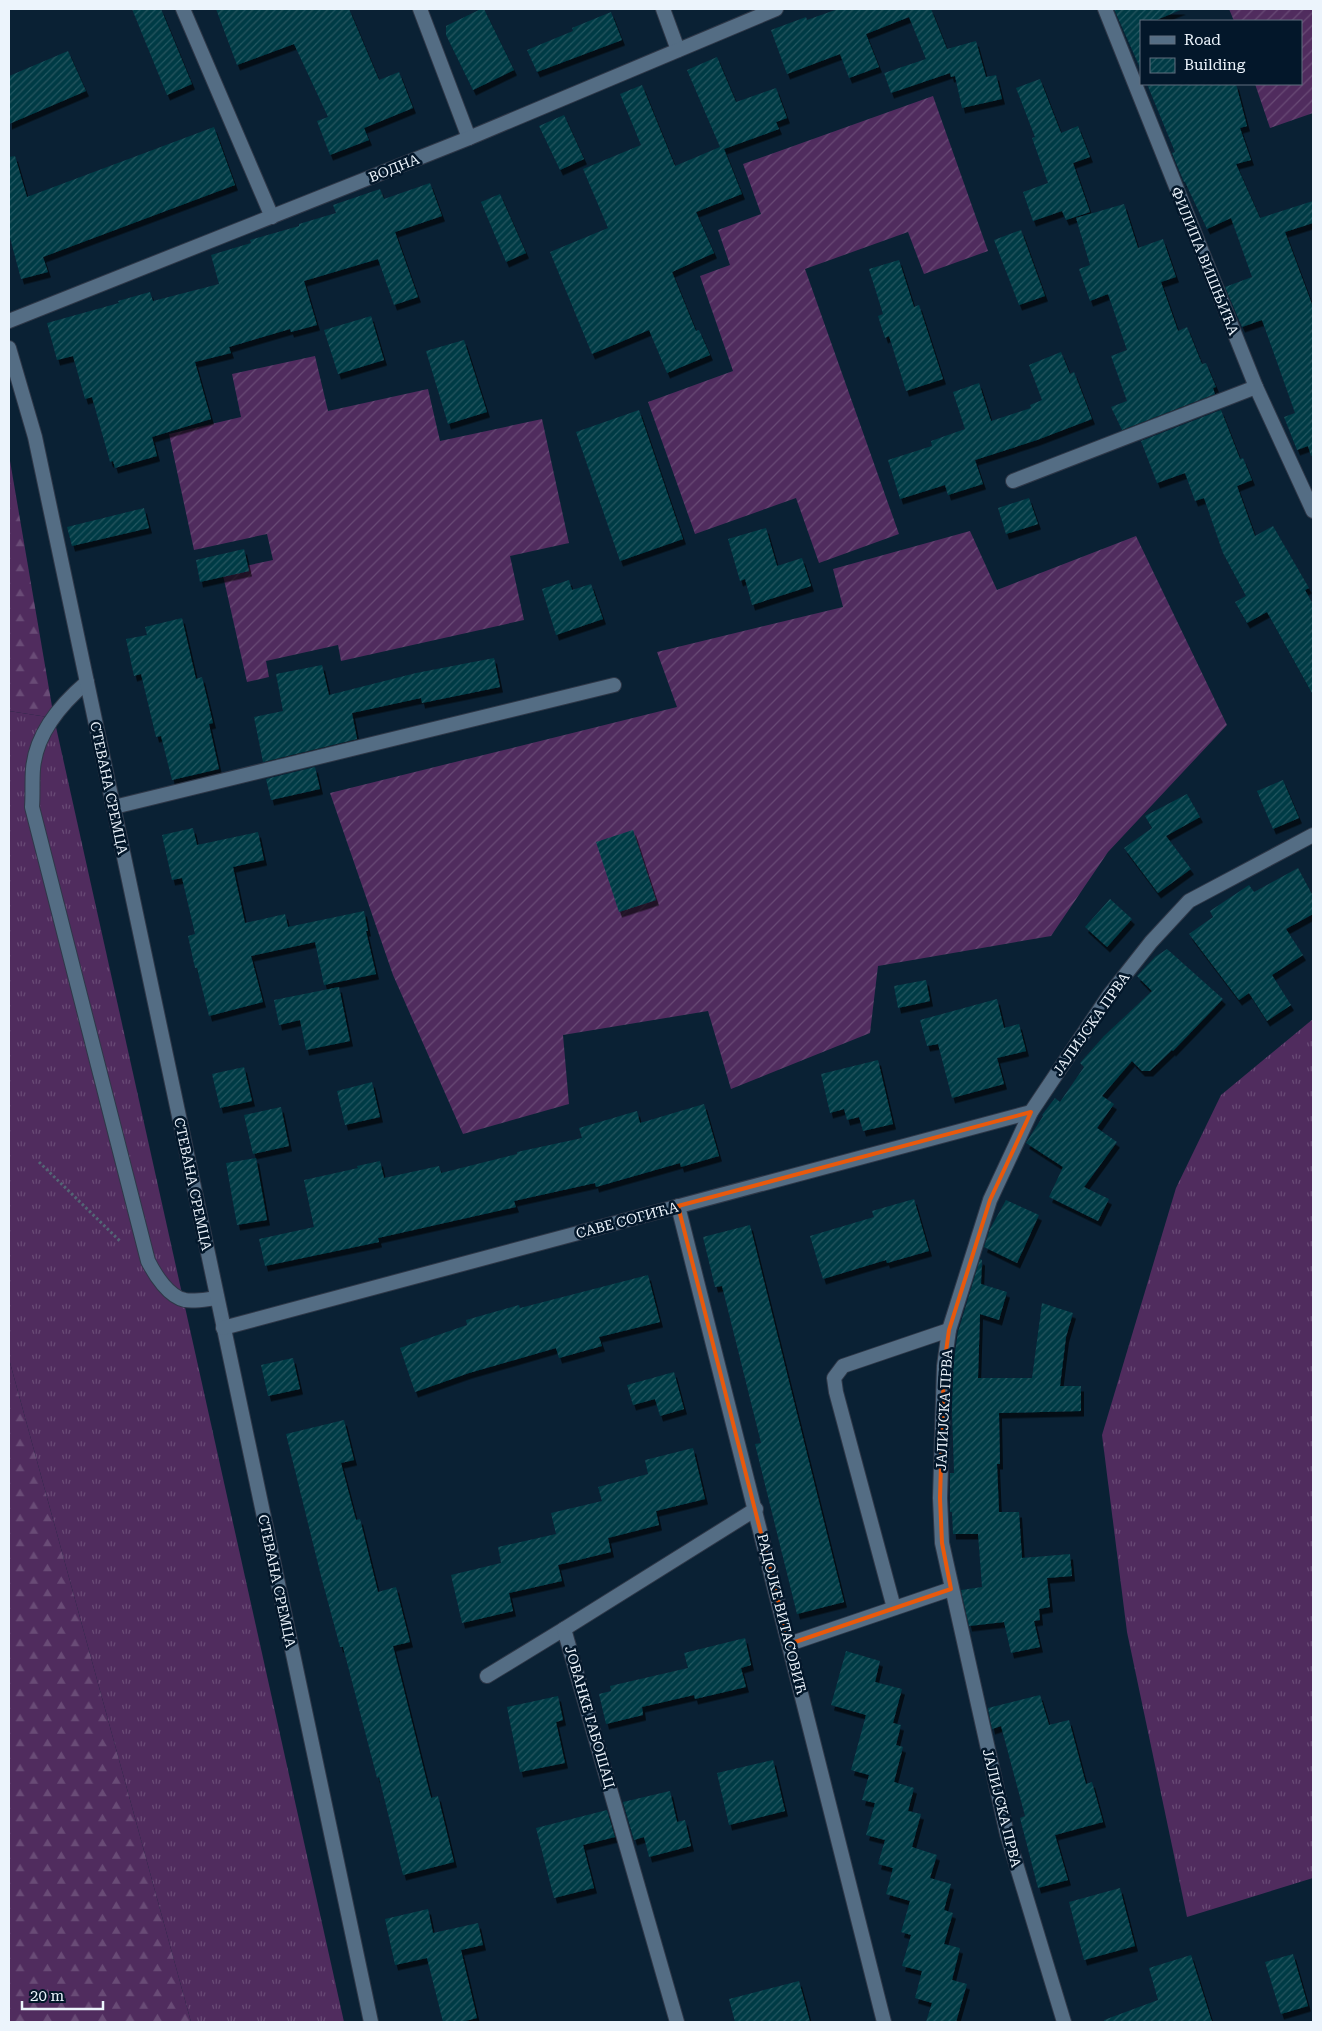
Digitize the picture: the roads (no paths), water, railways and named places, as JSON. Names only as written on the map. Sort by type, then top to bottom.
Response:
[{"type":"street","points":[[183,9],[272,217]]},
{"type":"street","points":[[420,9],[469,138]]},
{"type":"street","points":[[663,9],[678,50]]},
{"type":"street","name":"ВОДНА","points":[[9,321],[469,138],[776,9]]},
{"type":"street","name":"ФИЛИПА ВИШЊИЋА","points":[[1105,9],[1256,388],[1313,511]]},
{"type":"street","name":"СТЕВАНА СРЕМЦА","points":[[9,348],[36,437],[371,2022]]},
{"type":"street","points":[[1013,481],[1256,388]]},
{"type":"street","points":[[87,682],[69,697],[44,730],[33,767],[32,807],[148,1261],[165,1288],[184,1300],[217,1298]]},
{"type":"street","points":[[114,808],[614,685]]},
{"type":"street","name":"ЈАЛИЈСКА ПРВА","points":[[1064,2022],[1006,1834],[942,1543],[940,1498],[944,1366],[949,1330],[990,1200],[1031,1112],[1110,994],[1152,942],[1189,902],[1313,835]]},
{"type":"street","name":"САВЕ СОГИЋА","points":[[223,1328],[1031,1112]]},
{"type":"street","name":"РАДОЈКЕ ВИТАСОВИЋ","points":[[678,1206],[884,2022]]},
{"type":"street","points":[[894,1608],[834,1385],[834,1378],[843,1366],[949,1330]]},
{"type":"street","name":"ЈОВАНКЕ ГАБОШАЦ","points":[[677,2022],[564,1630],[756,1509]]},
{"type":"street","points":[[790,1644],[952,1589]]},
{"type":"street","points":[[487,1676],[564,1630]]}]
